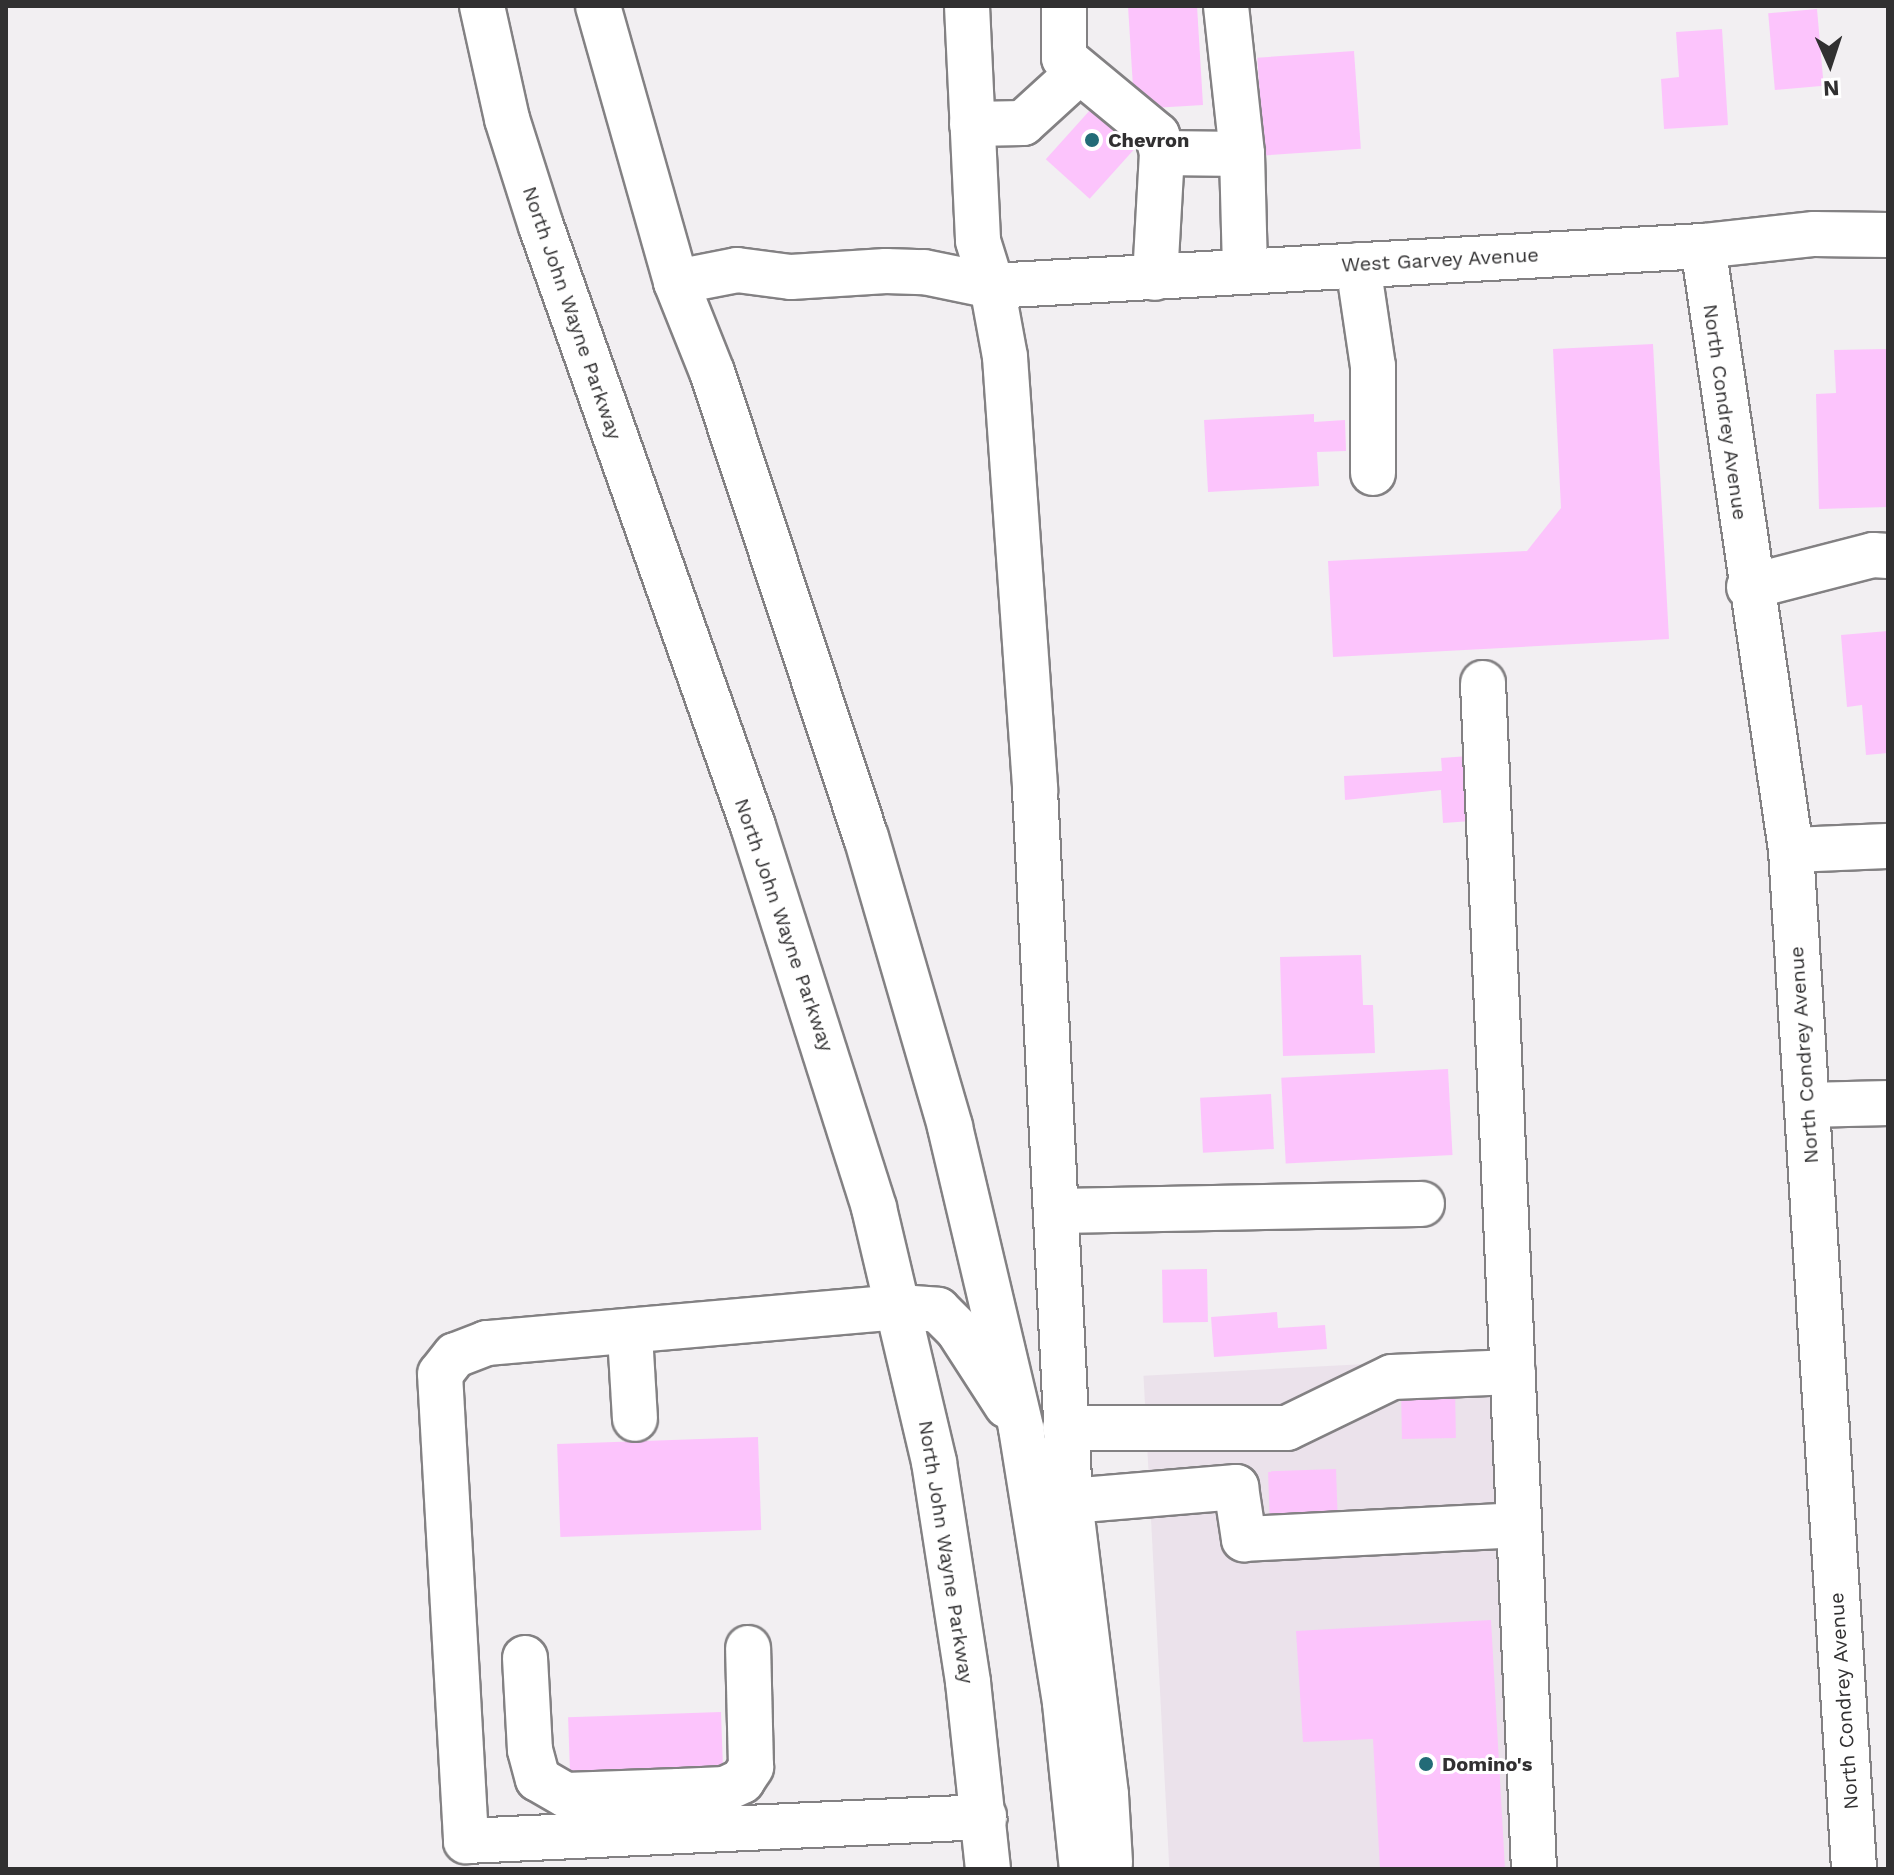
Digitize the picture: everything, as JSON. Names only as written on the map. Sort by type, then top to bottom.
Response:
[{"type":"main road","points":[[451,6],[507,119]]},
{"type":"main road","name":"North John Wayne Parkway","points":[[482,6],[507,119],[816,1017],[899,1307],[934,1462],[984,1817],[988,1869]]},
{"type":"main road","points":[[598,6],[676,282],[712,372],[866,837],[950,1127],[1021,1428],[1065,1703],[1082,1869]]},
{"type":"main road","points":[[967,6],[978,241],[992,286],[1005,357],[1035,790],[1070,1501],[1106,1795],[1110,1869]]},
{"type":"main road","points":[[1064,6],[1064,58],[1157,135],[1162,153],[1155,278]]},
{"type":"main road","points":[[1226,6],[1242,154],[1245,272]]},
{"type":"main road","points":[[972,124],[1023,123],[1079,72]]},
{"type":"main road","points":[[1162,153],[1242,154]]},
{"type":"main road","name":"West Garvey Avenue","points":[[676,282],[737,270],[791,277],[886,271],[924,272],[992,286],[1703,246],[1814,234],[1888,235]]},
{"type":"main road","name":"North Condrey Avenue","points":[[1703,246],[1749,587],[1791,850],[1854,1869]]},
{"type":"main road","points":[[1358,265],[1373,366],[1373,473]]},
{"type":"main road","points":[[1749,587],[1873,555],[1888,556]]},
{"type":"main road","points":[[1483,683],[1534,1869]]},
{"type":"main road","points":[[1791,850],[1888,846]]},
{"type":"main road","points":[[1807,1105],[1888,1103]]},
{"type":"main road","points":[[1056,1211],[1422,1204]]},
{"type":"main road","points":[[984,1817],[466,1841],[440,1374],[455,1355],[487,1343],[630,1335],[899,1307],[938,1310],[958,1330],[1021,1428]]},
{"type":"main road","points":[[630,1335],[635,1419]]},
{"type":"main road","points":[[1065,1428],[1287,1428],[1392,1377],[1513,1372]]},
{"type":"main road","points":[[1070,1501],[1236,1487],[1244,1539],[1519,1525]]},
{"type":"main road","points":[[525,1658],[530,1750],[538,1779],[549,1788],[566,1795],[725,1789],[742,1781],[751,1767],[748,1648]]},
{"type":"shaded area","points":[[1500,1357],[1527,1869],[1169,1869],[1143,1376]]},
{"type":"building","points":[[1128,6],[1197,6],[1203,105],[1153,108],[1133,87]]},
{"type":"building","points":[[1817,9],[1824,86],[1775,90],[1768,13]]},
{"type":"building","points":[[1722,29],[1728,125],[1664,129],[1661,79],[1679,77],[1676,32]]},
{"type":"building","points":[[1354,51],[1361,149],[1264,156],[1257,58]]},
{"type":"building","points":[[1100,99],[1144,138],[1090,199],[1046,159]]},
{"type":"building","points":[[1653,344],[1669,639],[1333,657],[1328,561],[1527,551],[1561,508],[1553,349]]},
{"type":"building","points":[[1886,349],[1888,507],[1819,509],[1816,394],[1836,393],[1834,350]]},
{"type":"building","points":[[1314,414],[1314,422],[1345,420],[1346,451],[1317,452],[1319,486],[1208,492],[1204,420]]},
{"type":"building","points":[[1888,631],[1888,753],[1866,755],[1862,705],[1847,707],[1841,635]]},
{"type":"building","points":[[1469,756],[1472,821],[1443,823],[1441,790],[1345,800],[1344,776],[1442,771],[1441,758]]},
{"type":"building","points":[[1361,955],[1363,1005],[1373,1005],[1375,1053],[1283,1056],[1280,957]]},
{"type":"building","points":[[1448,1069],[1453,1155],[1286,1164],[1281,1078]]},
{"type":"building","points":[[1271,1094],[1274,1149],[1203,1153],[1200,1098]]},
{"type":"building","points":[[1207,1269],[1208,1322],[1163,1323],[1162,1270]]},
{"type":"building","points":[[1277,1312],[1278,1328],[1325,1325],[1327,1349],[1214,1357],[1211,1317]]},
{"type":"building","points":[[1455,1386],[1456,1438],[1402,1439],[1401,1387]]},
{"type":"building","points":[[758,1437],[761,1530],[560,1537],[557,1444]]},
{"type":"building","points":[[1336,1469],[1338,1523],[1270,1525],[1268,1471]]},
{"type":"building","points":[[1491,1620],[1505,1869],[1380,1869],[1373,1739],[1303,1742],[1296,1631]]},
{"type":"building","points":[[721,1712],[723,1777],[570,1782],[568,1717]]},
{"type":"place","name":"Chevron","points":[[1092,140]]},
{"type":"place","name":"Domino's","points":[[1426,1764]]}]
